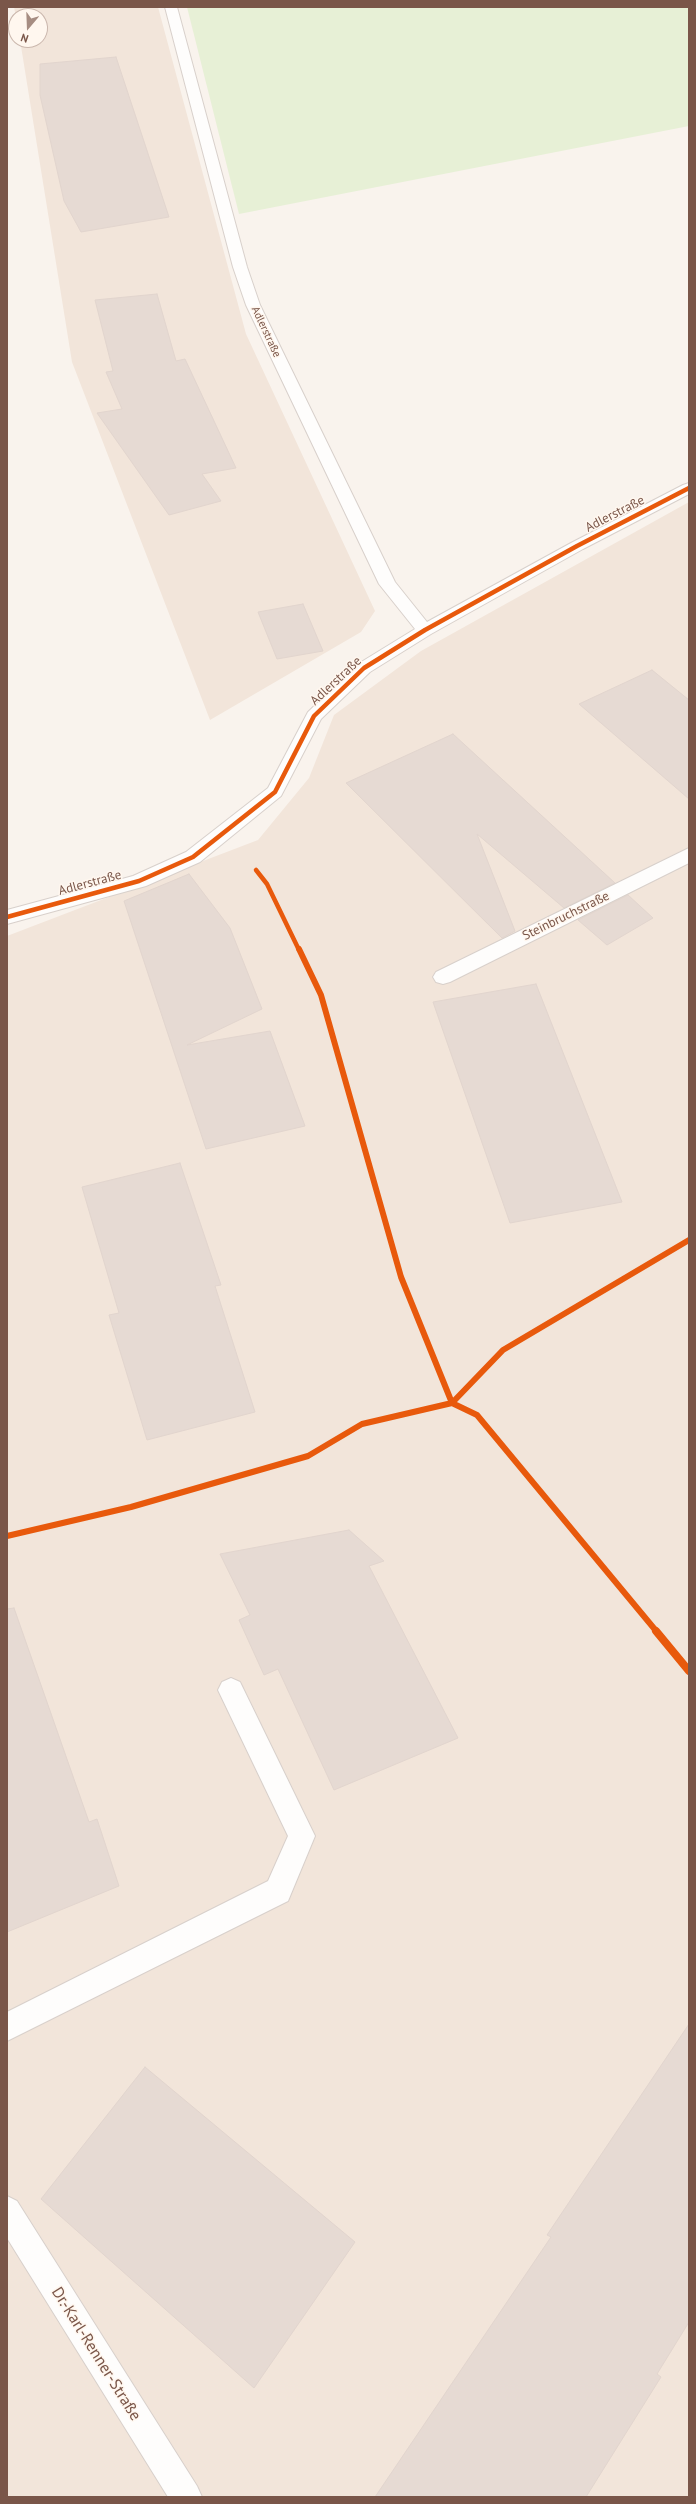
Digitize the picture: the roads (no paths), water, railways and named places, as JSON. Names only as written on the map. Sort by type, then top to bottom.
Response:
[{"type":"street","name":"Adlerstraße","points":[[171,7],[240,267],[253,305],[387,584],[425,630]]},
{"type":"street","name":"Adlerstraße","points":[[7,917],[139,881],[193,857],[223,836],[274,792],[314,716],[364,668],[425,630],[577,546],[689,488]]},
{"type":"street","name":"Steinbruchstraße","points":[[443,977],[689,855]]},
{"type":"street","points":[[7,2027],[278,1891],[302,1836],[231,1690]]},
{"type":"street","name":"Dr.-Karl-Renner-Straße","points":[[7,2211],[186,2497]]}]
